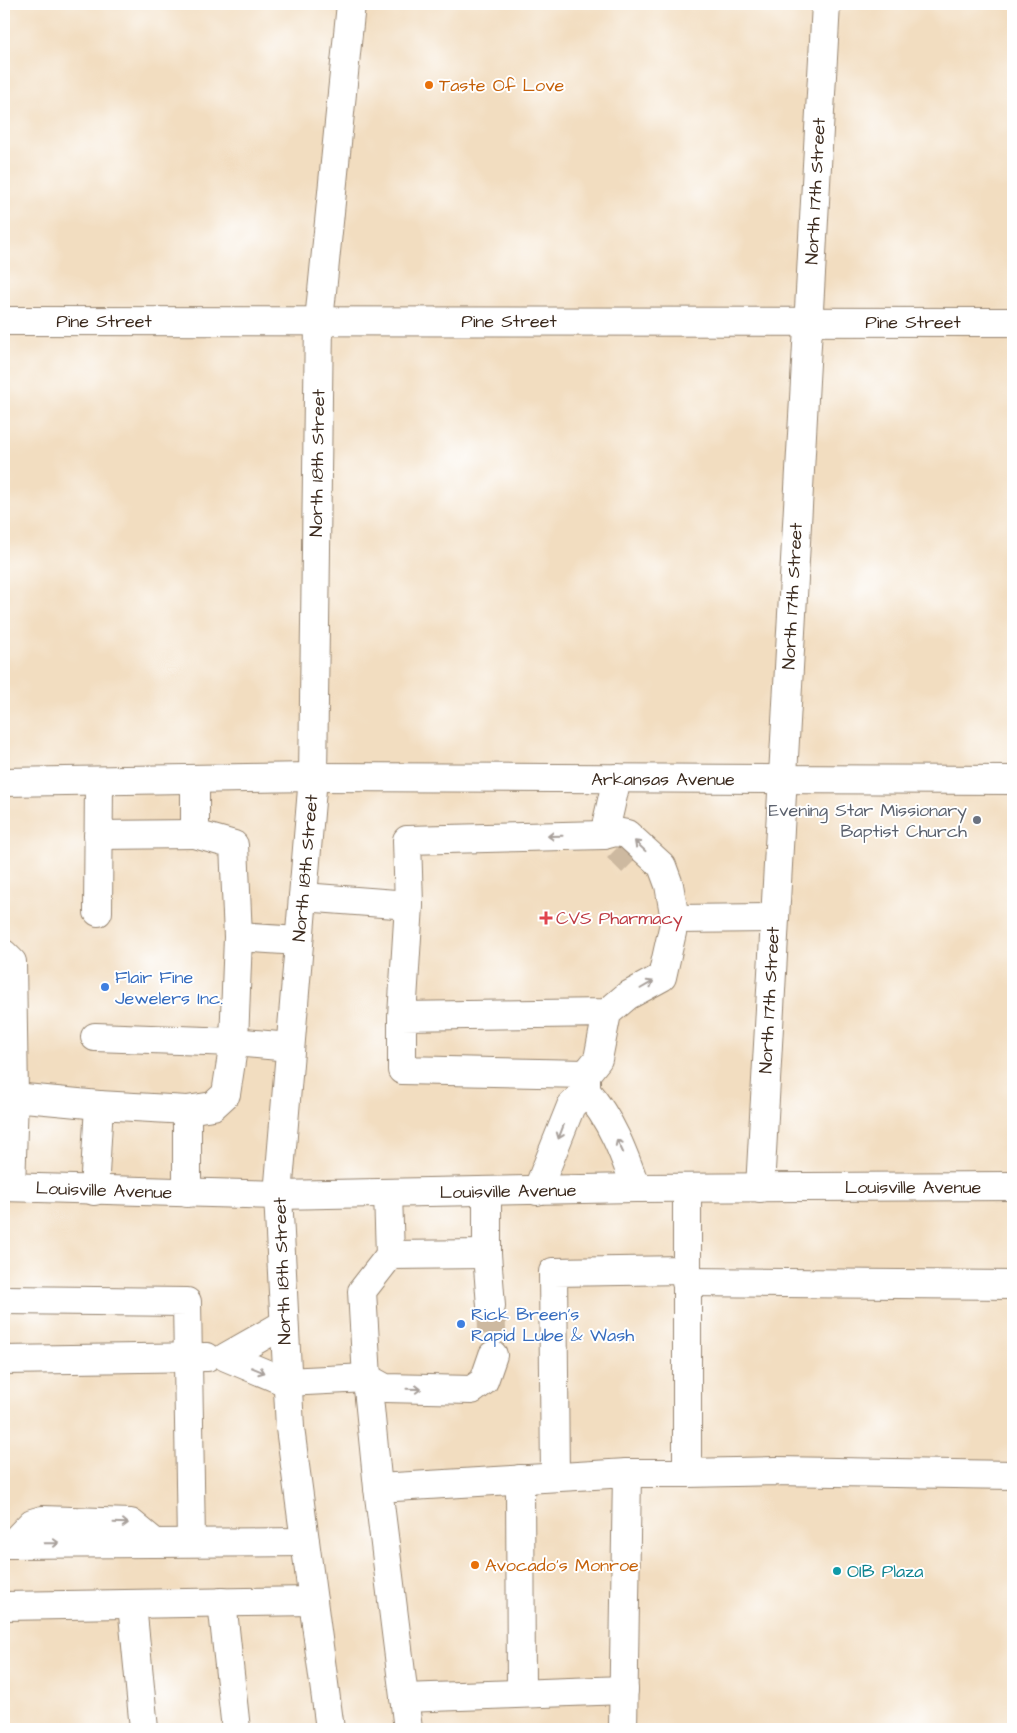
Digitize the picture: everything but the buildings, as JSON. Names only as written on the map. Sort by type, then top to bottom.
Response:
[{"type":"street","name":"North 18th Street","points":[[330,1729],[286,1382],[278,1195],[313,777],[319,321],[351,4]]},
{"type":"street","name":"North 17th Street","points":[[760,1188],[781,779],[826,4]]},
{"type":"street","name":"Pine Street","points":[[4,321],[1013,322]]},
{"type":"street","name":"Arkansas Avenue","points":[[4,782],[313,777],[1013,780]]},
{"type":"street","points":[[617,778],[618,849]]},
{"type":"street","points":[[195,780],[195,834]]},
{"type":"street","points":[[98,912],[99,781]]},
{"type":"street","points":[[402,1016],[607,1013],[628,996],[662,977],[675,919],[669,885],[662,866],[627,834],[616,832],[618,849],[645,876],[669,885]]},
{"type":"street","points":[[14,1097],[99,1105],[187,1110],[213,1106],[226,1094],[234,1042],[238,937],[234,845],[195,834],[98,835]]},
{"type":"street","points":[[586,1083],[402,1070],[402,1016],[409,905],[407,840],[618,849]]},
{"type":"street","points":[[303,897],[409,905]]},
{"type":"street","points":[[675,919],[774,918]]},
{"type":"street","points":[[238,937],[299,941]]},
{"type":"street","points":[[4,954],[12,962],[14,1097],[7,1187]]},
{"type":"street","points":[[537,1191],[571,1106],[598,1060],[607,1013]]},
{"type":"street","points":[[95,1037],[234,1042],[290,1047]]},
{"type":"street","points":[[586,1083],[621,1146],[636,1188]]},
{"type":"street","points":[[94,1191],[99,1105]]},
{"type":"street","points":[[187,1110],[187,1193]]},
{"type":"street","name":"Louisville Avenue","points":[[7,1187],[278,1195],[636,1188],[1013,1186]]},
{"type":"street","points":[[687,1189],[687,1473]]},
{"type":"street","points":[[488,1192],[487,1254],[491,1306]]},
{"type":"street","points":[[388,1194],[390,1255],[362,1291],[367,1378],[378,1488],[408,1729]]},
{"type":"street","points":[[390,1255],[487,1254]]},
{"type":"street","points":[[555,1477],[553,1272],[1013,1284]]},
{"type":"street","points":[[4,1300],[187,1302],[191,1542]]},
{"type":"street","points":[[226,1357],[284,1324]]},
{"type":"street","points":[[4,1360],[226,1357],[286,1382],[367,1378],[385,1388],[472,1390],[484,1381],[493,1355]]},
{"type":"street","points":[[378,1488],[627,1473],[776,1471],[1013,1475]]},
{"type":"street","points":[[624,1729],[627,1473]]},
{"type":"street","points":[[520,1479],[521,1694]]},
{"type":"street","points":[[8,1544],[305,1542]]},
{"type":"street","points":[[4,1606],[313,1601]]},
{"type":"street","points":[[222,1602],[236,1729]]},
{"type":"street","points":[[132,1604],[144,1729]]},
{"type":"street","points":[[404,1698],[624,1690]]},
{"type":"tunnel","points":[[617,848],[632,863]]},
{"type":"tunnel","points":[[491,1306],[493,1355]]},
{"type":"place","name":"Taste Of Love","points":[[429,85]]},
{"type":"place","name":"Evening Star Missionary Baptist Church","points":[[977,820]]},
{"type":"place","name":"CVS Pharmacy","points":[[546,918]]},
{"type":"place","name":"Flair Fine Jewelers Inc.","points":[[105,987]]},
{"type":"place","name":"Rick Breen's Rapid Lube & Wash","points":[[461,1324]]},
{"type":"place","name":"Avocado's Monroe","points":[[475,1565]]},
{"type":"place","name":"OIB Plaza","points":[[837,1571]]}]
